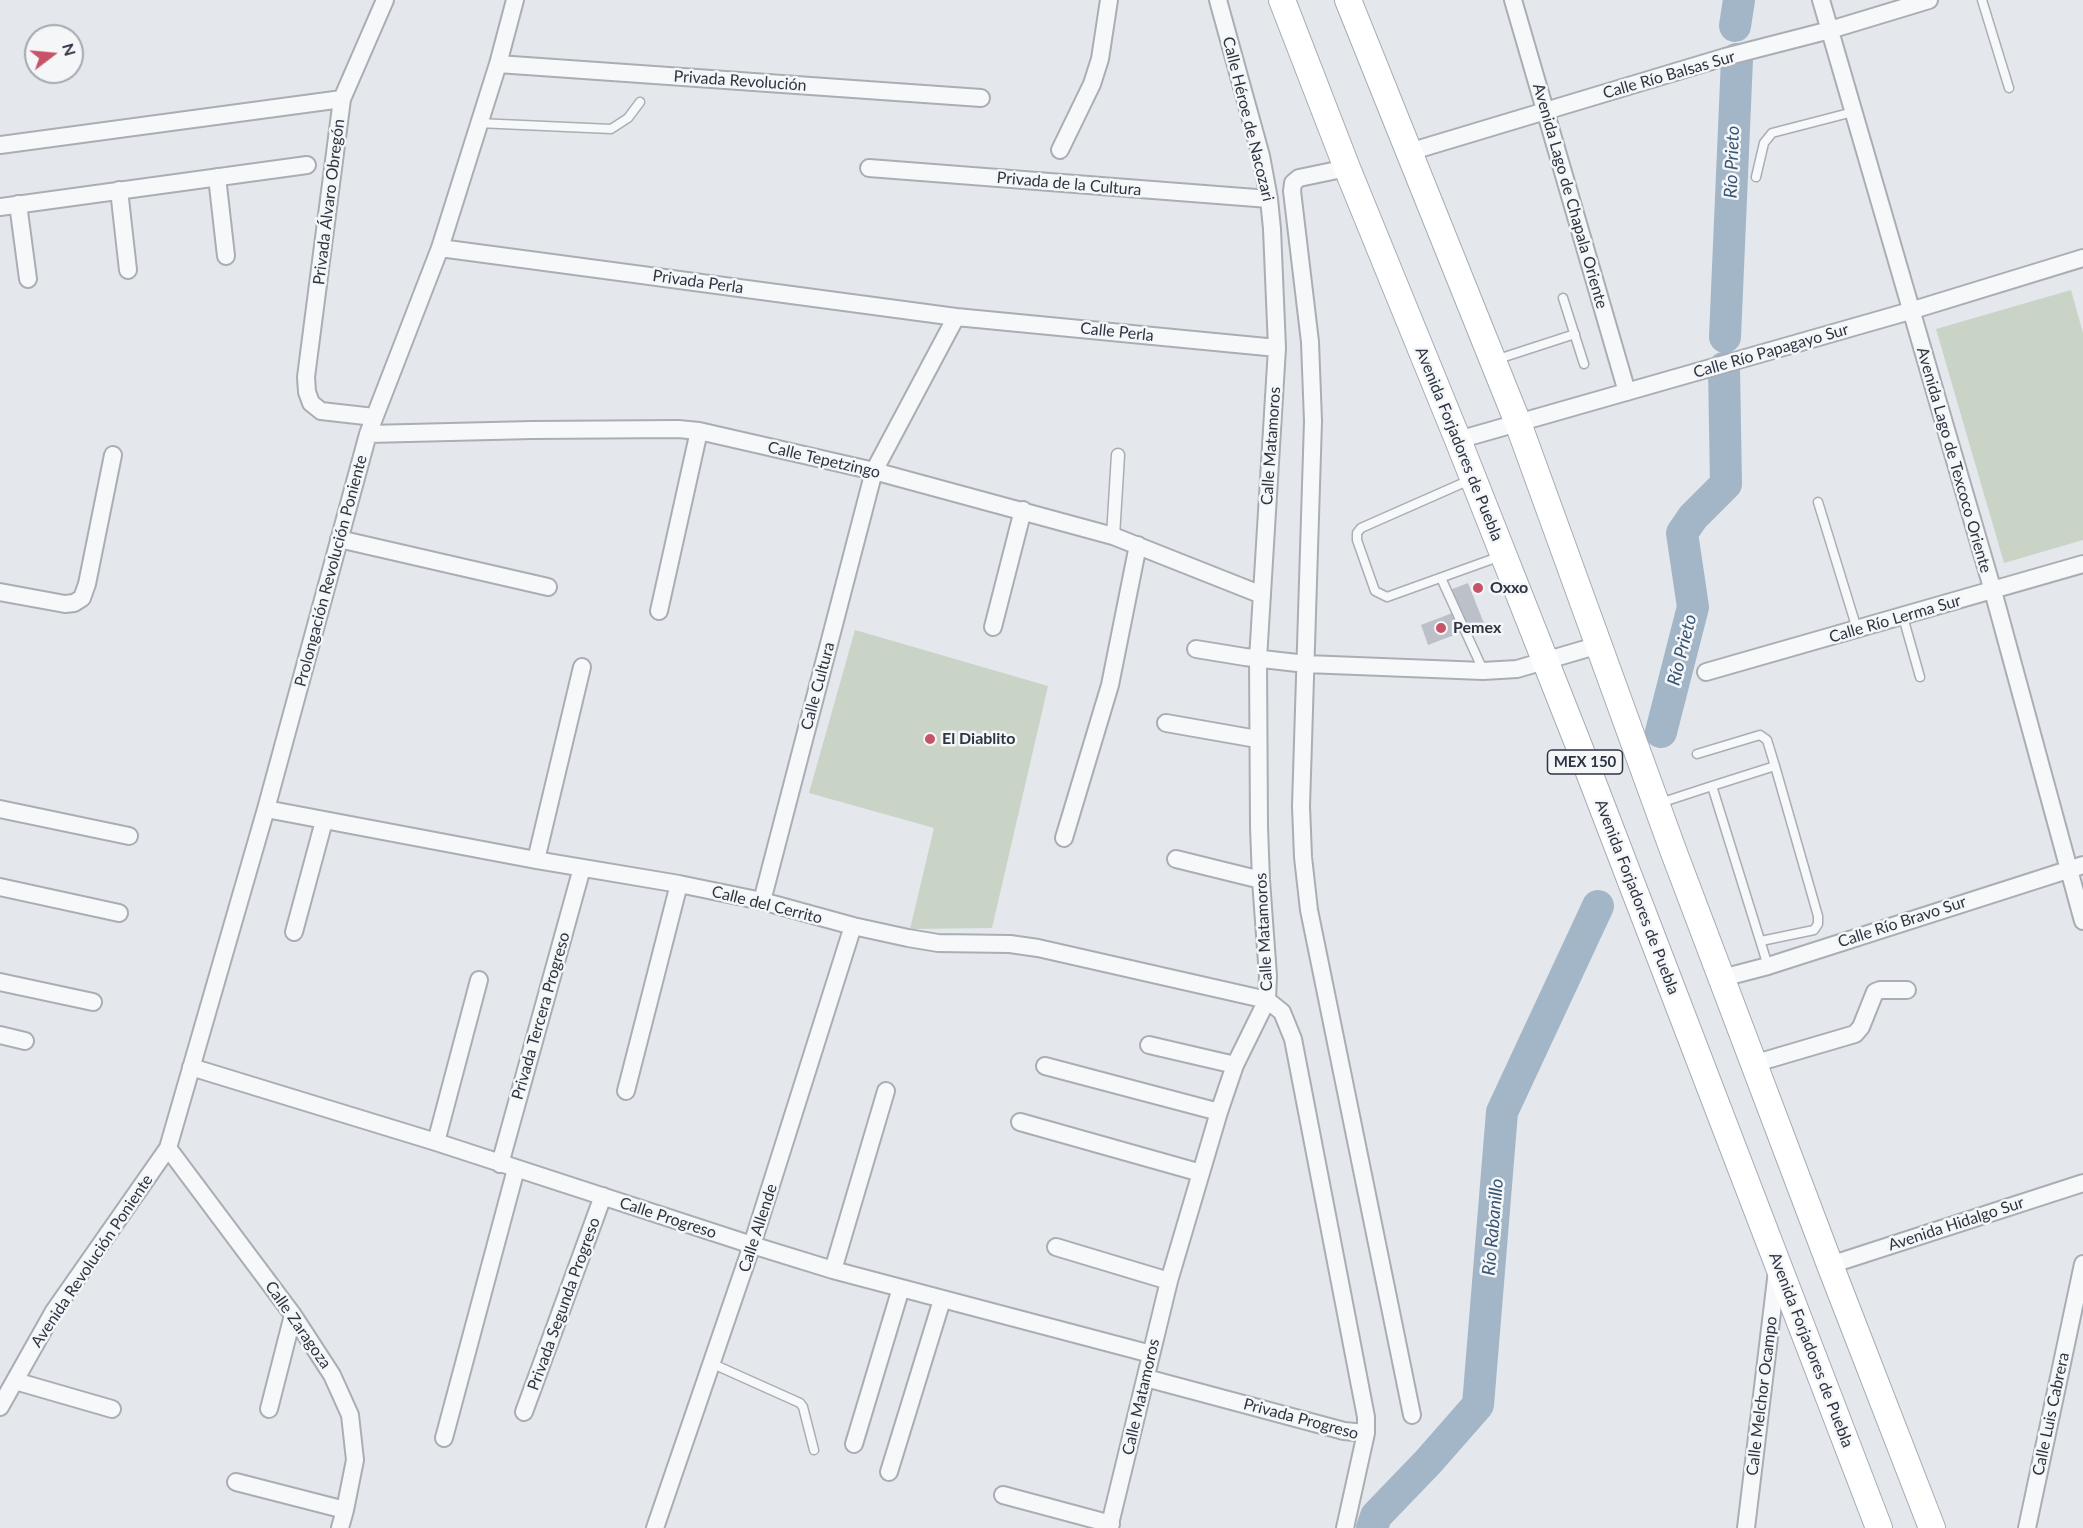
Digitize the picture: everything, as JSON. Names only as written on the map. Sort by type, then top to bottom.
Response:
[{"type":"main road","name":"Avenida Forjadores de Puebla","points":[[1282,0],[1347,168],[1504,555],[1879,1528]]},
{"type":"main road","name":"MEX 150","points":[[1348,0],[1518,423],[1754,1064],[1932,1528]]},
{"type":"street","points":[[342,99],[385,0]]},
{"type":"street","name":"Prolongación Revolución Poniente","points":[[168,1148],[266,809],[368,434],[440,248],[498,64],[515,0]]},
{"type":"street","name":"Privada de la Cultura","points":[[1060,150],[1092,84],[1100,59],[1109,0]]},
{"type":"street","name":"Calle Héroe de Nacozari","points":[[1218,0],[1261,156],[1269,199],[1277,348]]},
{"type":"street","name":"Avenida Lago de Chapala Oriente","points":[[1513,0],[1627,392]]},
{"type":"street","name":"Avenida Lago de Texcoco Oriente","points":[[1821,0],[1910,311],[2076,867],[2083,921]]},
{"type":"street","name":"Calle Río Balsas Sur","points":[[1409,152],[1725,57],[1830,30],[1929,0]]},
{"type":"street","name":"Privada Revolución","points":[[498,64],[981,98]]},
{"type":"street","name":"Privada Álvaro Obregón","points":[[0,146],[342,99],[306,377],[307,392],[311,404],[321,411],[374,417]]},
{"type":"street","points":[[0,207],[307,165]]},
{"type":"street","name":"Privada de la Cultura","points":[[869,168],[1269,199]]},
{"type":"street","points":[[1347,168],[1299,178],[1293,183],[1292,191],[1310,342],[1313,421],[1301,806],[1303,858],[1309,910],[1412,1415]]},
{"type":"street","points":[[217,177],[226,256]]},
{"type":"street","points":[[119,190],[128,270]]},
{"type":"street","points":[[18,204],[28,279]]},
{"type":"street","name":"Privada Perla","points":[[440,248],[957,317]]},
{"type":"street","name":"Calle Río Papagayo Sur","points":[[1458,440],[1910,311],[2083,258]]},
{"type":"street","name":"Calle Perla","points":[[957,317],[1277,348]]},
{"type":"street","name":"Calle Cultura","points":[[762,902],[874,471],[957,317]]},
{"type":"street","name":"Calle Matamoros","points":[[1110,1526],[1169,1281],[1200,1173],[1235,1065],[1267,1000],[1268,976],[1261,880],[1257,740],[1258,659],[1277,348]]},
{"type":"street","name":"Calle Tepetzingo","points":[[368,434],[532,430],[699,431],[874,471],[1113,536],[1262,595]]},
{"type":"street","points":[[659,611],[699,431]]},
{"type":"street","points":[[0,592],[65,604],[74,603],[82,598],[87,584],[113,454]]},
{"type":"street","points":[[1113,536],[1118,454]]},
{"type":"street","points":[[993,627],[1023,510]]},
{"type":"street","points":[[339,539],[548,586]]},
{"type":"street","points":[[1064,838],[1110,685],[1138,545]]},
{"type":"street","name":"Calle Río Lerma Sur","points":[[1706,672],[2083,564]]},
{"type":"street","points":[[1196,649],[1306,664],[1483,671],[1517,669],[1599,645]]},
{"type":"street","points":[[536,860],[582,667]]},
{"type":"street","points":[[1166,723],[1257,740]]},
{"type":"street","points":[[0,809],[129,836]]},
{"type":"street","name":"Calle del Cerrito","points":[[266,809],[536,860],[679,884],[762,902],[853,926],[938,943],[1010,944],[1038,948],[1267,1000]]},
{"type":"street","points":[[294,933],[324,821]]},
{"type":"street","points":[[1176,859],[1261,880]]},
{"type":"street","name":"Calle Río Bravo Sur","points":[[1722,978],[1768,966],[2076,867]]},
{"type":"street","name":"Privada Tercera Progreso","points":[[500,1164],[582,868]]},
{"type":"street","points":[[626,1091],[679,884]]},
{"type":"street","points":[[0,887],[119,913]]},
{"type":"street","name":"Calle Allende","points":[[655,1528],[713,1364],[853,926]]},
{"type":"street","points":[[436,1142],[478,981]]},
{"type":"street","points":[[0,982],[93,1002]]},
{"type":"street","points":[[1754,1064],[1855,1034],[1861,1027],[1875,992],[1907,990]]},
{"type":"street","points":[[1267,1000],[1281,1012],[1293,1039],[1366,1417],[1365,1433]]},
{"type":"street","points":[[0,1035],[25,1041]]},
{"type":"street","points":[[1149,1045],[1235,1065]]},
{"type":"street","points":[[1045,1066],[1219,1112]]},
{"type":"street","name":"Calle Progreso","points":[[190,1067],[436,1142],[833,1270],[1151,1354]]},
{"type":"street","points":[[833,1270],[886,1091]]},
{"type":"street","points":[[1020,1122],[1200,1173]]},
{"type":"street","name":"Calle Zaragoza","points":[[168,1148],[293,1315],[332,1375],[350,1416],[355,1460],[340,1528]]},
{"type":"street","name":"Avenida Revolución Poniente","points":[[0,1407],[54,1311],[168,1148]]},
{"type":"street","points":[[444,1438],[516,1169]]},
{"type":"street","name":"Avenida Hidalgo Sur","points":[[1830,1265],[2083,1183]]},
{"type":"street","name":"Privada Segunda Progreso","points":[[524,1412],[603,1196]]},
{"type":"street","points":[[1056,1247],[1169,1281]]},
{"type":"street","name":"Calle Melchor Ocampo","points":[[1746,1528],[1778,1264]]},
{"type":"street","name":"Calle Luis Cabrera","points":[[2027,1528],[2083,1264]]},
{"type":"street","points":[[854,1444],[901,1288]]},
{"type":"street","points":[[890,1472],[942,1300]]},
{"type":"street","points":[[268,1409],[293,1315]]},
{"type":"street","name":"Privada Progreso","points":[[1146,1378],[1344,1431],[1365,1433],[1345,1528]]},
{"type":"street","points":[[15,1381],[112,1408]]},
{"type":"street","points":[[236,1482],[345,1510]]},
{"type":"street","points":[[1003,1495],[1110,1526]]},
{"type":"lane","points":[[1982,0],[2009,88]]},
{"type":"lane","points":[[478,123],[611,129],[628,118],[640,102]]},
{"type":"lane","points":[[1756,177],[1764,143],[1772,133],[1853,112]]},
{"type":"lane","points":[[1563,298],[1584,364]]},
{"type":"lane","points":[[1493,361],[1575,334]]},
{"type":"lane","points":[[1473,479],[1361,528],[1357,533],[1357,540],[1375,591],[1387,597],[1504,555]]},
{"type":"lane","points":[[1818,502],[1857,629]]},
{"type":"lane","points":[[1441,578],[1483,671]]},
{"type":"lane","points":[[1903,617],[1920,677]]},
{"type":"lane","points":[[1697,754],[1760,735],[1767,740],[1818,916],[1818,924],[1814,930],[1761,942]]},
{"type":"lane","points":[[1657,804],[1775,766]]},
{"type":"lane","points":[[1712,786],[1768,966]]},
{"type":"lane","points":[[713,1364],[800,1403],[814,1450]]},
{"type":"green space","points":[[2071,290],[2083,333],[2083,540],[2004,563],[1936,329]]},
{"type":"green space","name":"El Diablito","points":[[855,630],[1048,686],[992,928],[910,929],[934,828],[809,793]]},
{"type":"building","points":[[1468,583],[1485,626],[1468,633],[1450,590]]},
{"type":"building","name":"Pemex","points":[[1455,612],[1462,632],[1428,645],[1421,625]]},
{"type":"waterway","name":"Río Prieto","points":[[1735,26],[1739,0]]},
{"type":"waterway","name":"Río Prieto","points":[[1725,337],[1737,59]]},
{"type":"waterway","name":"Río Prieto","points":[[1661,732],[1693,607],[1682,533],[1693,517],[1726,484],[1724,368]]},
{"type":"waterway","name":"Río Rabanillo","points":[[1372,1528],[1376,1516],[1478,1405],[1502,1112],[1598,906]]},
{"type":"place","name":"Oxxo","points":[[1478,588]]},
{"type":"place","name":"Pemex","points":[[1441,628]]},
{"type":"place","name":"El Diablito","points":[[930,739]]}]
